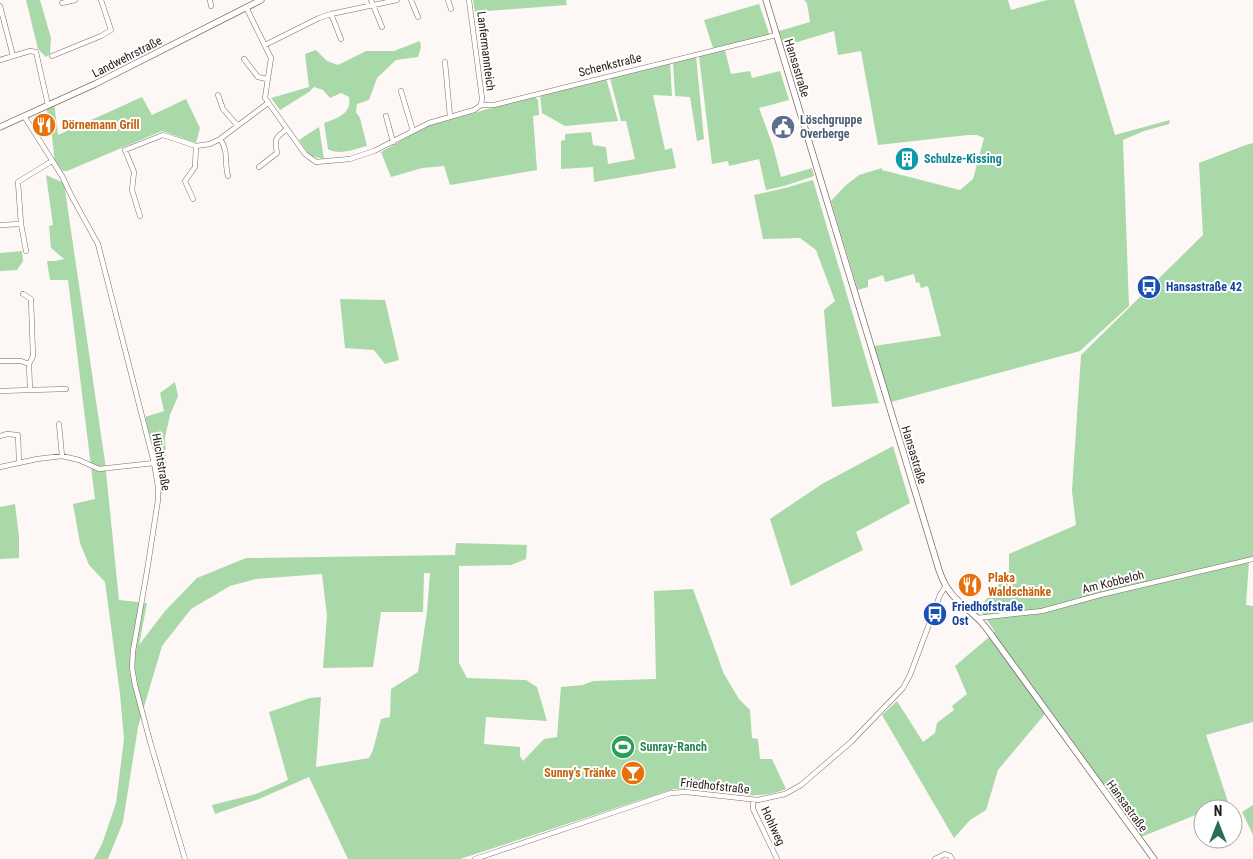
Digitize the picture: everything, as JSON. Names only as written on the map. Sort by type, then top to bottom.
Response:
[{"type":"street","points":[[62,3],[75,0]]},
{"type":"street","points":[[52,56],[111,30],[101,0]]},
{"type":"street","points":[[210,0],[211,6]]},
{"type":"street","name":"Landwehrstraße","points":[[0,127],[95,84],[261,0]]},
{"type":"street","points":[[266,45],[311,21],[331,14],[372,2],[397,0]]},
{"type":"street","points":[[411,0],[418,16]]},
{"type":"street","points":[[448,0],[451,9]]},
{"type":"street","name":"Lanfermannteich","points":[[469,0],[482,98],[481,105]]},
{"type":"street","name":"Hansastraße","points":[[766,0],[939,570],[946,587],[954,598],[977,618],[1004,651],[1154,859]]},
{"type":"street","points":[[372,2],[382,27]]},
{"type":"street","points":[[0,6],[1,17],[13,56]]},
{"type":"street","points":[[246,8],[271,58],[264,98],[287,129],[277,136],[275,141],[276,154],[259,167]]},
{"type":"street","points":[[331,14],[341,39]]},
{"type":"street","name":"Schenkstraße","points":[[287,129],[306,154],[316,162],[350,159],[374,151],[429,122],[474,110],[481,105],[494,105],[776,35]]},
{"type":"street","points":[[0,60],[30,51],[36,52],[48,105]]},
{"type":"street","points":[[244,59],[258,76],[267,78]]},
{"type":"street","points":[[445,62],[450,116]]},
{"type":"street","points":[[401,92],[413,131]]},
{"type":"street","points":[[218,95],[223,109],[237,125]]},
{"type":"street","points":[[140,216],[132,190],[134,172],[125,150],[163,135],[196,146],[210,144],[220,139],[268,103]]},
{"type":"street","name":"Hüchtstraße","points":[[24,116],[52,161],[98,244],[154,463],[158,500],[133,651],[132,668],[151,745],[185,859]]},
{"type":"street","points":[[386,116],[392,142]]},
{"type":"street","points":[[220,139],[226,150],[225,165],[228,176]]},
{"type":"street","points":[[193,199],[185,181],[195,168],[196,146]]},
{"type":"street","points":[[26,251],[21,224],[18,182],[52,161]]},
{"type":"street","points":[[0,224],[21,224]]},
{"type":"street","points":[[24,294],[31,299],[32,356],[29,364],[30,390]]},
{"type":"street","points":[[0,361],[21,361],[29,364]]},
{"type":"street","points":[[0,392],[66,389]]},
{"type":"street","points":[[59,424],[62,456]]},
{"type":"street","points":[[0,436],[18,434],[19,462]]},
{"type":"street","points":[[0,467],[36,458],[62,456],[79,460],[98,469],[154,463]]},
{"type":"street","name":"Am Kobbeloh","points":[[977,618],[1042,611],[1100,595],[1253,559]]},
{"type":"street","name":"Friedhofstraße","points":[[475,859],[671,793],[686,792],[752,800],[778,796],[800,785],[851,742],[898,694],[910,675],[940,595],[946,587]]},
{"type":"street","name":"Hohlweg","points":[[752,800],[753,808],[777,859]]},
{"type":"street","points":[[935,859],[945,854],[952,859]]},
{"type":"green space","points":[[26,0],[40,0],[51,38],[50,54],[46,57],[38,49]]},
{"type":"green space","points":[[473,0],[566,0],[567,5],[475,12]]},
{"type":"green space","points":[[804,0],[1008,0],[1011,10],[1047,0],[1074,0],[1115,135],[1170,120],[1169,124],[1144,131],[1123,140],[1129,306],[1080,351],[891,402],[874,346],[941,336],[928,286],[921,288],[919,282],[916,283],[914,274],[885,282],[883,275],[868,280],[868,287],[858,290],[831,201],[859,175],[882,168],[882,170],[960,190],[973,179],[984,138],[977,135],[968,135],[878,145],[861,51],[838,55],[834,31],[784,46],[779,31],[810,22],[807,3]]},
{"type":"green space","points":[[759,4],[770,36],[713,48],[704,20]]},
{"type":"green space","points":[[420,41],[421,47],[418,57],[396,60],[377,78],[369,100],[357,104],[356,112],[360,118],[367,146],[342,152],[328,149],[324,123],[342,115],[348,108],[349,97],[341,93],[330,98],[323,90],[314,87],[280,110],[271,98],[309,87],[305,54],[316,50],[327,61],[338,65],[366,51],[394,51]]},
{"type":"green space","points":[[725,50],[731,74],[750,71],[752,78],[780,71],[789,100],[759,108],[773,146],[781,177],[812,168],[814,176],[766,190],[759,159],[729,166],[728,161],[712,164],[699,56]]},
{"type":"green space","points":[[696,56],[704,139],[697,141],[690,97],[675,96],[673,62]]},
{"type":"green space","points":[[670,62],[672,96],[653,95],[665,150],[672,148],[676,168],[594,182],[593,167],[561,169],[561,141],[565,140],[565,134],[591,132],[593,145],[606,147],[608,164],[635,159],[626,121],[621,121],[610,78]]},
{"type":"green space","points":[[606,78],[618,121],[565,126],[542,113],[540,95]]},
{"type":"green space","points":[[534,96],[538,100],[539,115],[533,116],[537,170],[450,185],[444,166],[422,168],[391,177],[381,152],[427,126]]},
{"type":"green space","points":[[142,97],[152,115],[186,99],[200,128],[196,143],[162,131],[67,171],[63,171],[55,163],[51,128],[46,106],[54,102],[58,135]]},
{"type":"green space","points":[[319,127],[324,159],[310,156],[299,140]]},
{"type":"green space","points":[[1253,143],[1253,558],[1249,562],[1246,605],[1253,606],[1253,722],[1206,735],[1227,799],[1193,799],[1193,816],[1141,837],[1049,709],[998,770],[986,810],[970,820],[954,838],[882,715],[897,701],[923,742],[935,733],[937,723],[954,710],[952,706],[967,694],[955,666],[995,632],[979,608],[1009,572],[1009,554],[1076,525],[1072,491],[1081,355],[1203,235],[1199,163]]},
{"type":"green space","points":[[46,175],[64,183],[105,462],[119,600],[147,603],[139,645],[165,611],[197,578],[246,558],[455,555],[456,543],[527,545],[526,559],[511,565],[459,566],[459,663],[467,678],[526,680],[537,687],[547,721],[486,717],[484,744],[520,747],[520,756],[523,761],[544,739],[557,737],[561,687],[583,685],[593,681],[656,679],[654,591],[693,589],[724,674],[739,699],[750,710],[752,738],[758,739],[760,759],[772,759],[786,789],[766,795],[756,795],[705,789],[674,789],[460,859],[348,859],[309,777],[259,799],[215,814],[212,805],[256,794],[288,780],[269,712],[310,698],[321,697],[316,767],[369,758],[381,719],[390,717],[391,689],[418,672],[427,612],[430,573],[424,573],[423,612],[381,612],[373,667],[323,668],[327,616],[322,574],[256,579],[230,586],[191,609],[162,646],[138,727],[123,822],[108,859],[94,859],[102,844],[116,803],[124,739],[105,582],[89,565],[80,543],[73,504],[95,499],[68,280],[50,280],[47,261],[64,259],[51,248],[49,226],[53,225]]},
{"type":"green space","points":[[813,180],[879,403],[832,407],[824,310],[835,301],[816,250],[800,238],[763,239],[754,195]]},
{"type":"green space","points":[[22,251],[23,261],[17,270],[0,271],[0,253]]},
{"type":"green space","points":[[340,299],[385,300],[399,360],[385,364],[374,350],[345,348]]},
{"type":"green space","points":[[175,382],[178,396],[170,415],[165,438],[167,481],[162,495],[157,464],[145,417],[164,411],[160,393]]},
{"type":"green space","points":[[893,446],[910,503],[856,532],[863,550],[791,586],[770,519],[822,484]]},
{"type":"green space","points":[[15,504],[19,537],[19,558],[0,559],[0,507]]},
{"type":"green space","points":[[1253,805],[1253,835],[1243,814],[1243,811]]},
{"type":"place","name":"Dörnemann Grill","points":[[44,125]]},
{"type":"place","name":"Löschgruppe Overberge","points":[[783,127]]},
{"type":"place","name":"Schulze-Kissing","points":[[907,159]]},
{"type":"place","name":"Hansastraße 42","points":[[1149,287]]},
{"type":"place","name":"Plaka Waldschänke","points":[[970,585]]},
{"type":"place","name":"Friedhofstraße Ost","points":[[935,614]]},
{"type":"place","name":"Sunray-Ranch","points":[[623,747]]},
{"type":"place","name":"Sunny's Tränke","points":[[633,773]]}]
